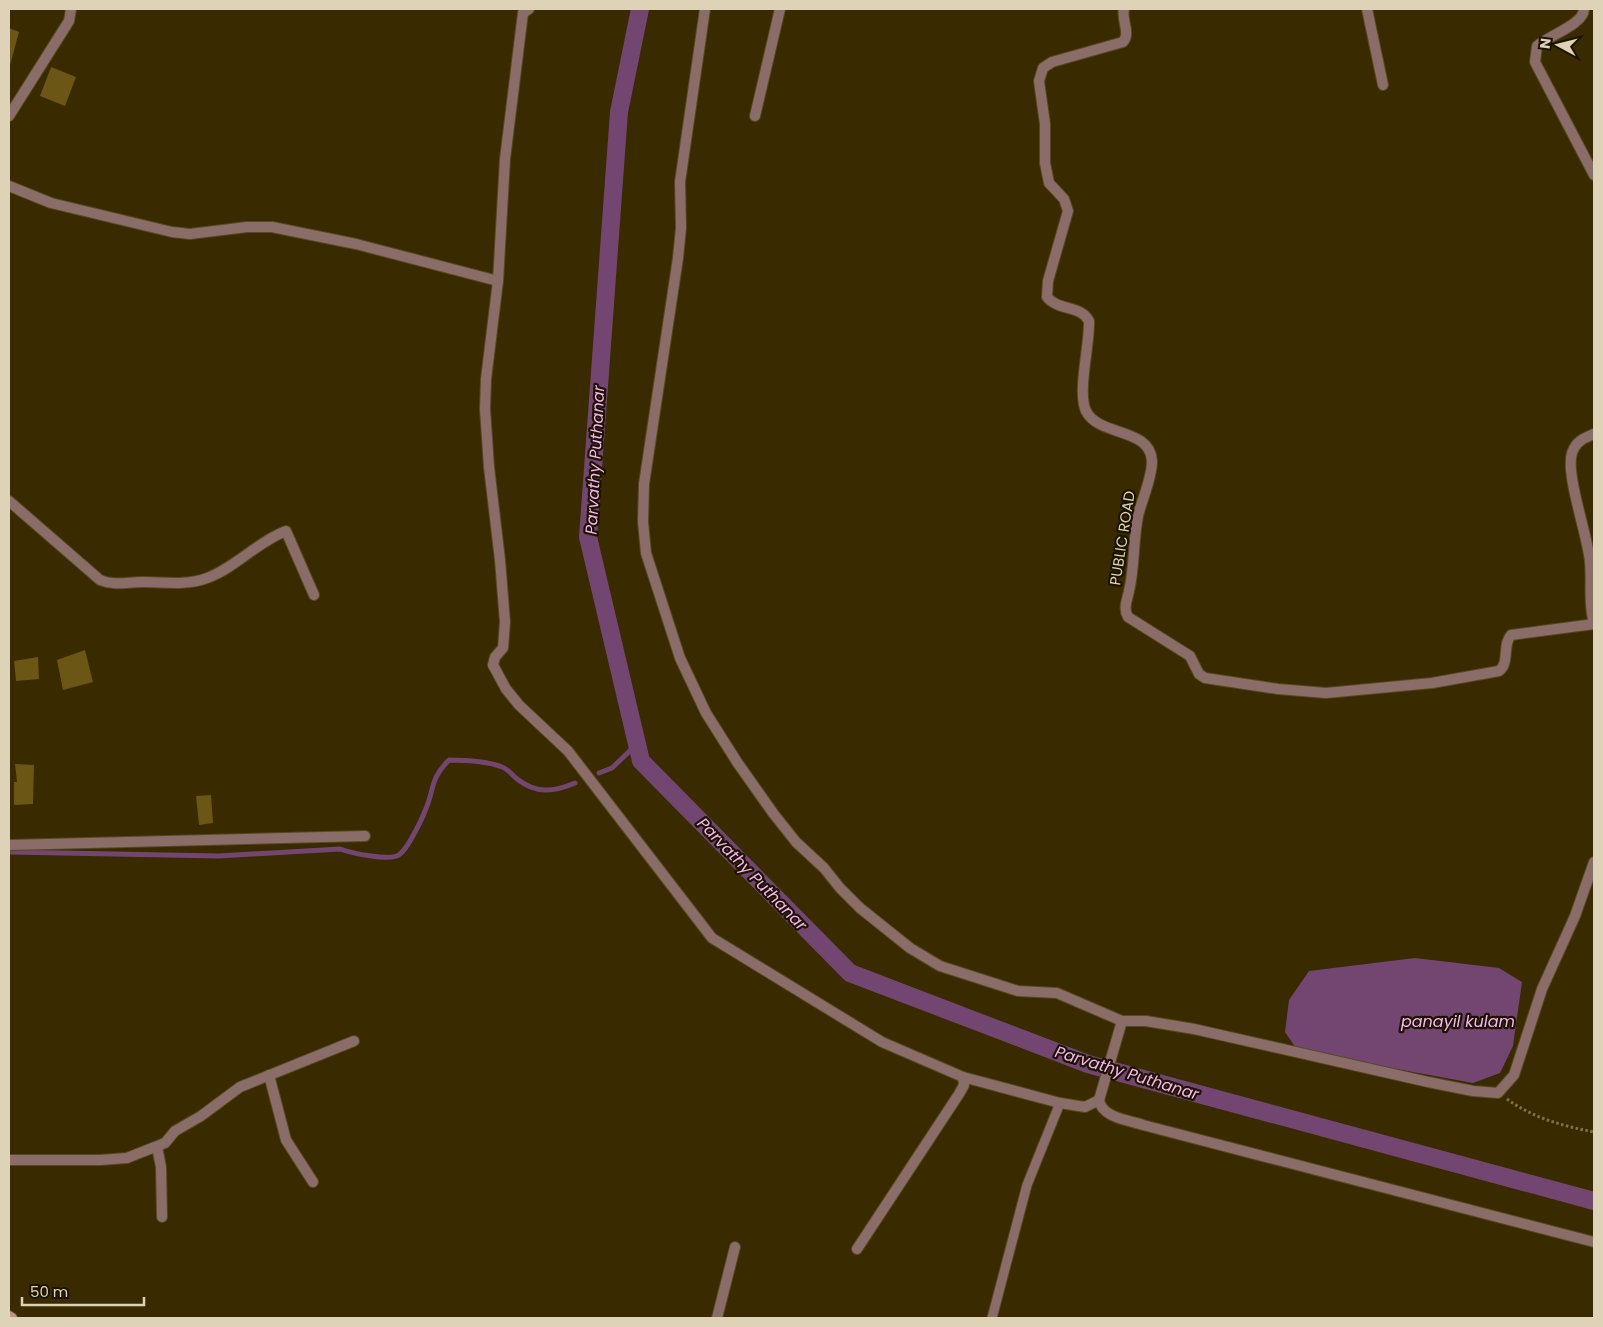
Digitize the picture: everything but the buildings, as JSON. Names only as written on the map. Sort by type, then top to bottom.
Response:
[{"type":"street","points":[[9,116],[69,21],[71,9]]},
{"type":"street","points":[[528,9],[523,13],[505,158],[498,281],[491,352],[486,379],[485,409],[505,622],[503,648],[495,657],[493,665],[506,689],[519,705],[568,750],[712,938],[882,1042],[964,1077],[1060,1103],[1085,1107],[1099,1099]]},
{"type":"street","points":[[705,9],[680,182],[681,228],[679,251],[642,503],[646,553],[680,658],[706,713],[737,762],[773,813],[796,842],[860,908],[910,948],[940,966],[1018,991],[1057,993],[1122,1021],[1146,1021],[1194,1029],[1428,1082],[1473,1091],[1498,1093],[1514,1075],[1542,989],[1575,916],[1594,862]]},
{"type":"street","points":[[754,116],[780,9]]},
{"type":"street","name":"PUBLIC ROAD","points":[[1124,9],[1123,18],[1127,35],[1124,42],[1052,62],[1043,68],[1039,81],[1044,118],[1048,178],[1052,188],[1064,199],[1068,208],[1048,281],[1048,297],[1054,304],[1083,313],[1089,321],[1083,396],[1088,416],[1095,422],[1144,443],[1151,456],[1151,470],[1135,532],[1135,565],[1125,611],[1130,619],[1190,656],[1199,674],[1205,678],[1302,692],[1326,692],[1432,683],[1499,672],[1504,665],[1508,640],[1512,635],[1594,623]]},
{"type":"street","points":[[1367,9],[1383,85]]},
{"type":"street","points":[[1584,9],[1584,14],[1576,24],[1548,36],[1537,46],[1535,62],[1594,175]]},
{"type":"street","points":[[9,186],[51,203],[172,232],[190,234],[247,227],[272,227],[356,244],[498,281]]},
{"type":"street","points":[[1594,434],[1581,440],[1571,455],[1572,476],[1590,562],[1590,605],[1594,623]]},
{"type":"street","points":[[9,501],[100,580],[115,584],[141,582],[170,584],[208,578],[263,542],[286,531],[314,595]]},
{"type":"street","points":[[9,845],[365,836]]},
{"type":"street","points":[[1122,1021],[1099,1099],[1103,1109],[1110,1114],[1143,1125],[1594,1242]]},
{"type":"street","points":[[9,1160],[114,1160],[127,1158],[165,1143],[175,1131],[207,1112],[224,1096],[246,1084],[354,1041]]},
{"type":"street","points":[[269,1076],[286,1140],[312,1182]]},
{"type":"street","points":[[857,1249],[959,1094],[964,1085],[964,1077]]},
{"type":"street","points":[[157,1147],[161,1167],[162,1217]]},
{"type":"street","points":[[717,1318],[734,1247]]},
{"type":"lane","points":[[992,1318],[1026,1185],[1060,1103]]},
{"type":"path","points":[[1498,1093],[1524,1112],[1567,1127],[1594,1132]]},
{"type":"water","name":"panayil kulam","points":[[1415,958],[1499,968],[1522,982],[1513,1046],[1500,1073],[1473,1083],[1298,1051],[1285,1032],[1289,1000],[1309,971]]},
{"type":"waterway","name":"Parvathy Puthanar","points":[[640,9],[619,112],[588,537],[641,761],[850,973],[1088,1064],[1594,1201]]},
{"type":"waterway","points":[[599,773],[612,768],[637,744]]},
{"type":"waterway","points":[[9,852],[219,856],[340,849],[389,857],[400,854],[410,840],[425,811],[435,779],[449,760],[490,763],[506,769],[524,784],[538,789],[552,790],[575,783]]}]
